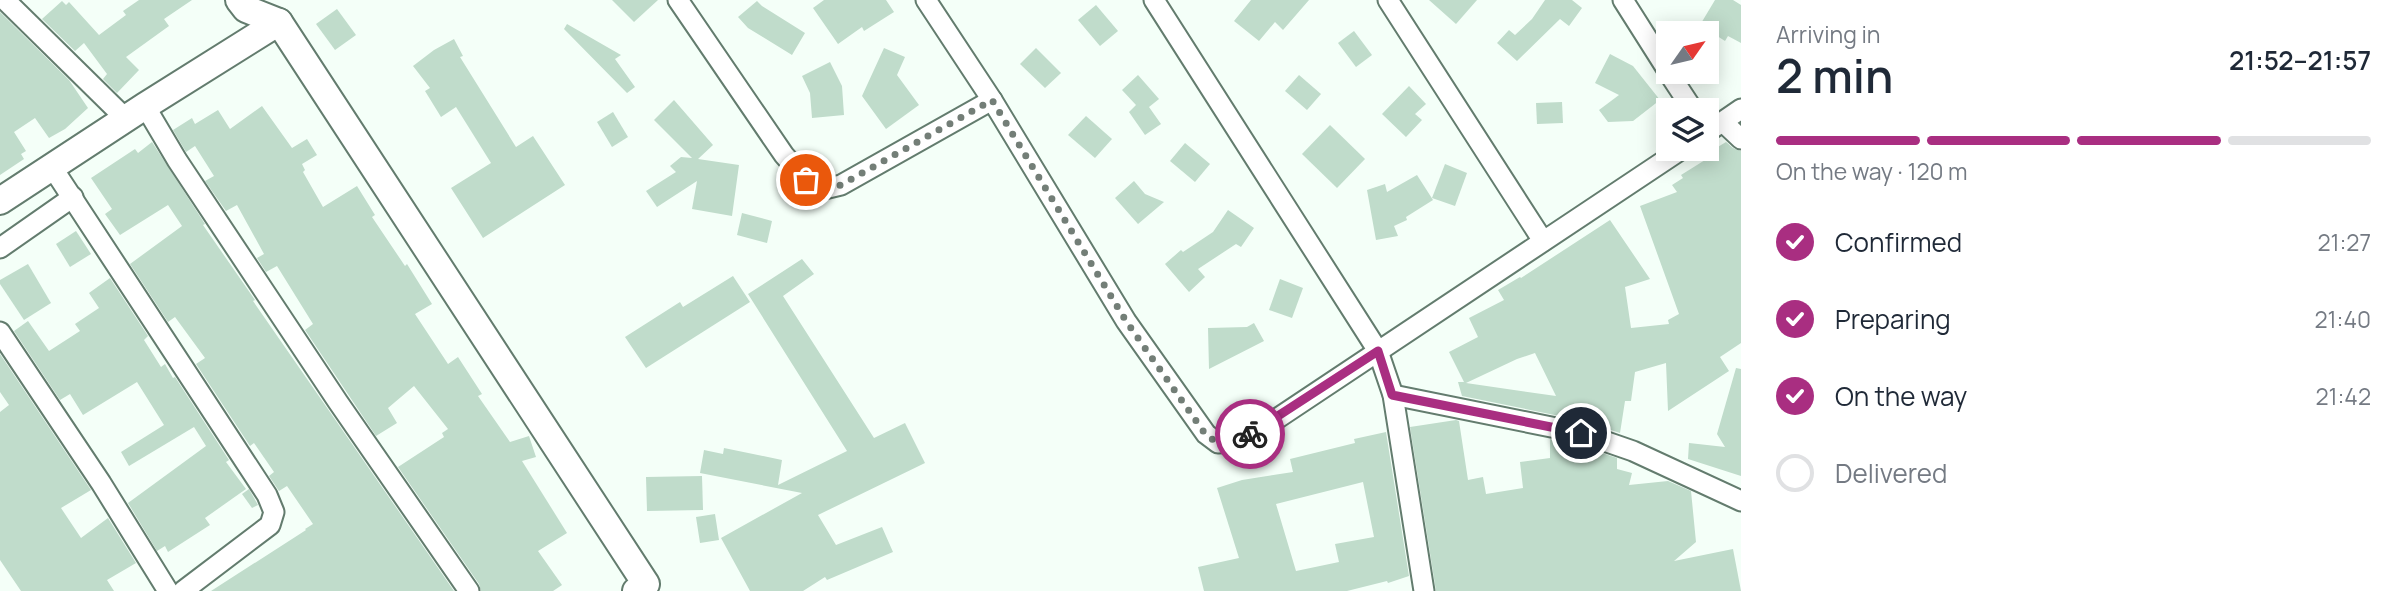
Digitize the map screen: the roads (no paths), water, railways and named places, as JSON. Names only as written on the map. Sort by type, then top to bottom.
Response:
[{"type":"street","points":[[5,0],[136,112],[177,160],[338,402],[469,591]]},
{"type":"street","points":[[678,0],[784,155],[806,180],[820,190],[841,185],[992,100]]},
{"type":"street","points":[[926,0],[992,100],[1126,321],[1206,435],[1218,443],[1236,442],[1266,426],[1664,161]]},
{"type":"street","points":[[1154,0],[1378,351],[1392,395],[1424,591]]},
{"type":"street","points":[[1388,0],[1543,241]]},
{"type":"street","points":[[1623,0],[1656,52]]},
{"type":"street","points":[[247,3],[279,22],[644,589]]},
{"type":"street","points":[[0,201],[279,22]]},
{"type":"street","points":[[1719,124],[1741,109]]},
{"type":"street","points":[[1719,133],[1741,139]]},
{"type":"street","points":[[52,167],[267,495],[274,512],[270,525],[183,591]]},
{"type":"street","points":[[0,248],[73,197]]},
{"type":"street","points":[[0,332],[101,483],[160,588]]},
{"type":"street","points":[[1392,395],[1581,433],[1633,451],[1741,501]]}]
